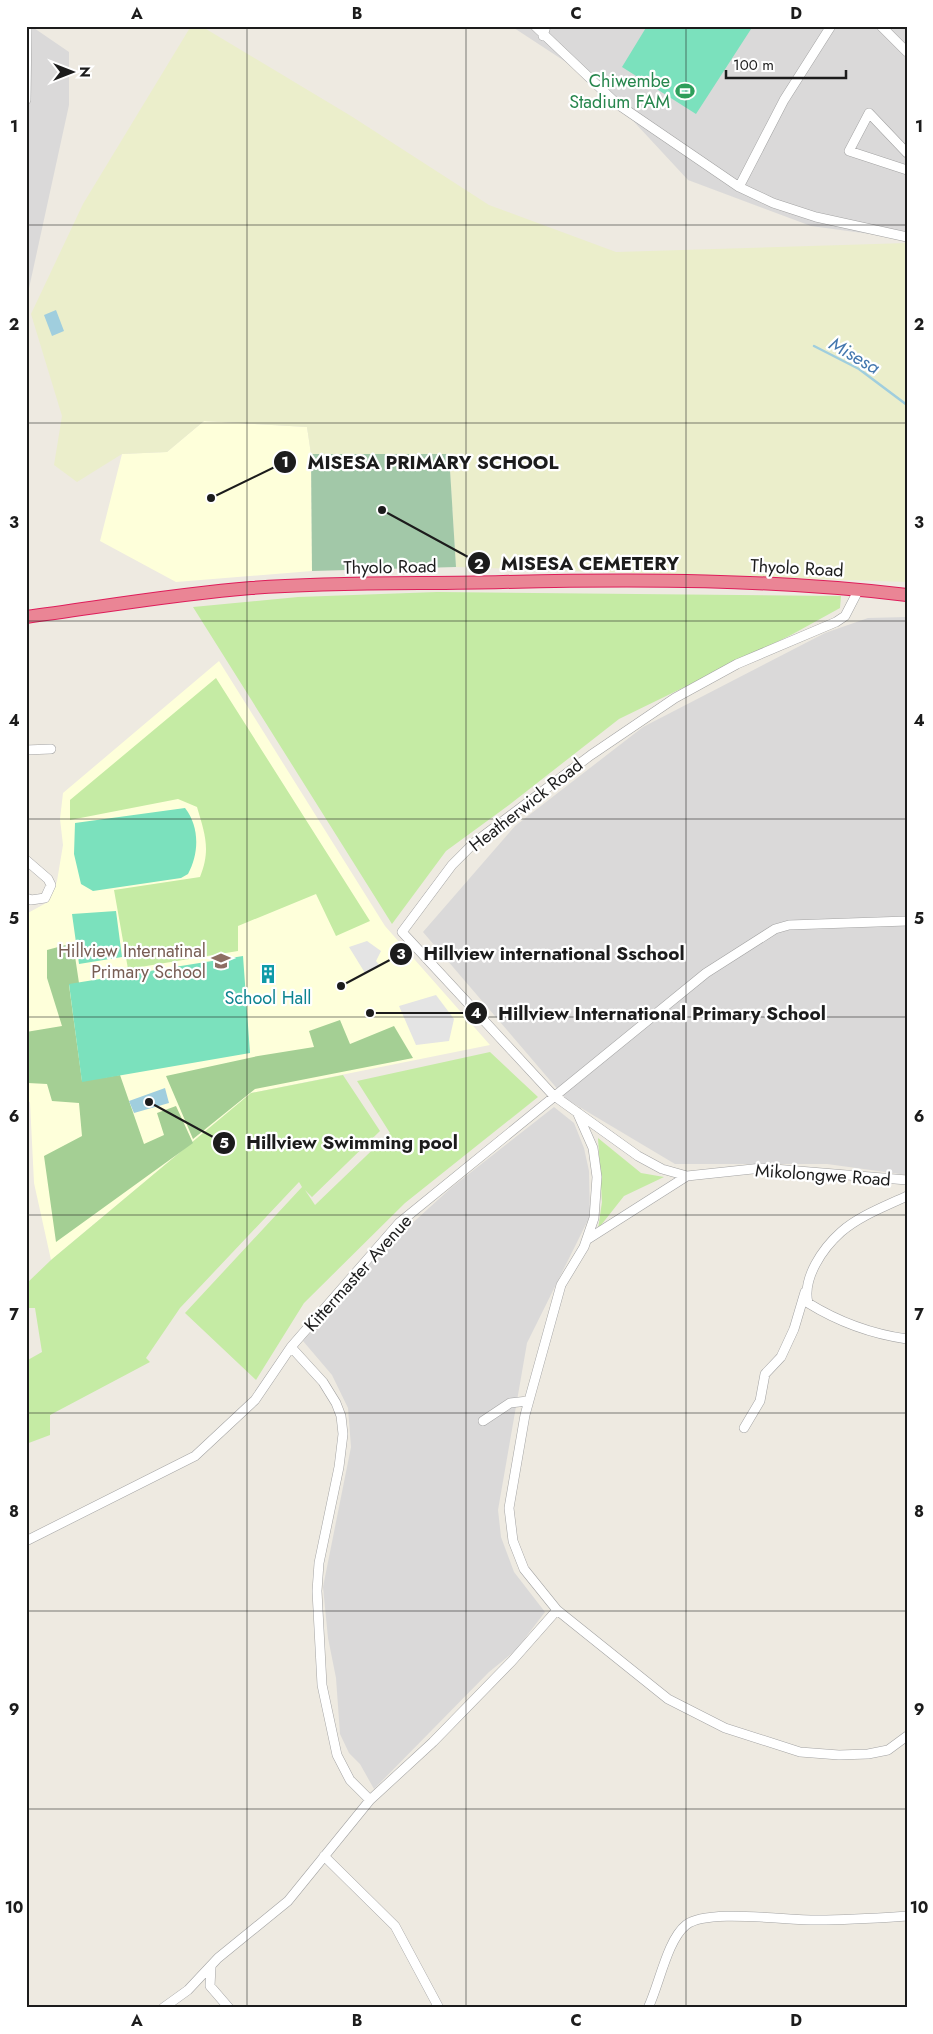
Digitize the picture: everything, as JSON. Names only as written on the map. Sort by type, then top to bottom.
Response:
[{"type":"highway","name":"Thyolo Road","points":[[26,617],[152,598],[290,586],[615,580],[728,582],[859,589],[907,595]]},
{"type":"street","points":[[26,100],[27,26]]},
{"type":"street","points":[[535,26],[543,36],[616,103],[739,187],[774,203],[816,217],[907,237]]},
{"type":"street","points":[[543,36],[546,26]]},
{"type":"street","points":[[739,187],[784,100],[831,26]]},
{"type":"street","points":[[882,26],[907,52]]},
{"type":"street","points":[[907,152],[869,113],[849,151],[907,170]]},
{"type":"street","name":"Heatherwick Road","points":[[553,1095],[402,932],[452,864],[475,842],[591,755],[675,698],[737,664],[836,622],[845,616],[859,589]]},
{"type":"street","points":[[26,750],[51,749]]},
{"type":"street","points":[[26,860],[48,879],[51,885],[45,898],[31,900],[26,898]]},
{"type":"street","name":"Kittermaster Avenue","points":[[26,1541],[195,1456],[255,1400],[291,1347],[399,1224],[553,1095],[706,973],[774,929],[790,925],[907,921]]},
{"type":"street","name":"Mikolongwe Road","points":[[553,1095],[638,1156],[662,1170],[687,1176],[762,1168],[907,1180]]},
{"type":"street","points":[[576,1110],[594,1148],[597,1177],[594,1218],[587,1239],[561,1285],[528,1401],[509,1508],[513,1541],[524,1569],[557,1610],[668,1699],[725,1728],[800,1752],[839,1755],[868,1754],[888,1750],[907,1736]]},
{"type":"street","points":[[587,1239],[687,1176]]},
{"type":"street","points":[[744,1428],[760,1401],[765,1374],[781,1357],[794,1329],[813,1267],[841,1232],[907,1196]]},
{"type":"street","points":[[806,1289],[808,1303],[824,1312],[884,1336],[907,1339]]},
{"type":"street","points":[[291,1347],[324,1382],[341,1416],[342,1434],[339,1467],[320,1563],[317,1591],[322,1685],[337,1755],[350,1780],[370,1800]]},
{"type":"street","points":[[482,1421],[510,1402],[528,1401]]},
{"type":"street","points":[[163,2008],[188,1990],[218,1958],[288,1901],[370,1800],[433,1742],[512,1661],[557,1610]]},
{"type":"street","points":[[324,1856],[395,1926],[439,2008]]},
{"type":"street","points":[[648,2008],[674,1943],[686,1925],[694,1920],[730,1917],[818,1920],[907,1916]]},
{"type":"street","points":[[211,1967],[210,1986],[228,2008]]},
{"type":"shaded area","points":[[26,26],[31,26],[69,52],[69,105],[26,302]]},
{"type":"shaded area","points":[[191,26],[201,26],[351,116],[489,205],[616,252],[907,243],[907,582],[456,567],[449,454],[311,454],[307,427],[204,421],[167,452],[122,454],[77,482],[54,465],[62,416],[31,314],[83,204]]},
{"type":"shaded area","points":[[511,26],[907,26],[907,239],[811,226],[688,180],[598,83]]},
{"type":"shaded area","points":[[204,421],[307,427],[311,454],[312,571],[176,582],[100,541],[122,454],[167,452]]},
{"type":"shaded area","points":[[311,454],[449,454],[456,567],[312,571]]},
{"type":"shaded area","points":[[907,617],[907,1175],[827,1164],[675,1164],[566,1099],[423,932],[515,826],[643,727],[825,633],[868,618]]},
{"type":"shaded area","name":"Hillview Internatinal Primary School","points":[[219,661],[385,926],[490,1045],[251,1093],[51,1260],[34,1183],[30,1102],[26,1101],[26,914],[48,902],[57,881],[63,845],[60,819],[63,793]]},
{"type":"shaded area","points":[[367,941],[381,951],[376,961],[380,966],[365,973],[349,947]]},
{"type":"shaded area","points":[[436,995],[454,1019],[449,1041],[416,1045],[399,1006]]},
{"type":"shaded area","points":[[554,1107],[574,1123],[584,1148],[589,1171],[590,1216],[527,1343],[498,1510],[501,1537],[514,1572],[545,1612],[516,1650],[489,1672],[374,1789],[360,1764],[349,1753],[340,1734],[336,1678],[328,1638],[323,1587],[351,1447],[348,1408],[332,1375],[303,1341],[373,1259],[452,1187]]},
{"type":"green space","name":"Chiwembe Stadium FAM","points":[[647,26],[753,26],[696,114],[622,67]]},
{"type":"green space","points":[[437,592],[841,596],[840,608],[791,635],[619,719],[509,805],[446,851],[392,924],[193,607],[298,597]]},
{"type":"green space","points":[[216,678],[370,921],[336,936],[316,894],[238,926],[238,951],[128,969],[114,890],[200,877],[205,858],[206,842],[197,807],[178,799],[70,820],[70,800]]},
{"type":"green space","points":[[185,808],[193,824],[196,841],[194,858],[188,874],[181,878],[93,891],[81,884],[74,854],[75,823]]},
{"type":"green space","points":[[116,911],[122,957],[79,964],[72,914]]},
{"type":"green space","points":[[73,943],[79,983],[69,985],[82,1081],[120,1075],[144,1144],[164,1135],[157,1113],[176,1106],[193,1143],[56,1242],[44,1156],[82,1136],[79,1103],[52,1101],[47,1084],[28,1083],[26,1032],[62,1026],[47,978],[47,950]]},
{"type":"green space","points":[[243,956],[250,1053],[82,1082],[69,984]]},
{"type":"green space","points":[[340,1020],[350,1044],[394,1026],[413,1058],[255,1089],[193,1139],[166,1076],[258,1056],[314,1047],[309,1031]]},
{"type":"green space","points":[[490,1052],[538,1097],[405,1203],[304,1303],[256,1380],[185,1313],[302,1187],[299,1182],[180,1308],[146,1358],[150,1362],[50,1415],[50,1435],[26,1444],[26,1361],[42,1352],[35,1308],[26,1308],[26,1284],[51,1260],[251,1093],[343,1075],[380,1131],[312,1197],[305,1190],[315,1205],[390,1133],[357,1081]]},
{"type":"green space","points":[[598,1138],[641,1173],[664,1177],[624,1196],[598,1229],[602,1202]]},
{"type":"water","points":[[56,310],[64,331],[52,336],[44,315]]},
{"type":"water","points":[[165,1088],[169,1103],[134,1113],[129,1101]]},
{"type":"waterway","name":"Misesa","points":[[814,346],[859,369],[907,405]]},
{"type":"place","name":"Chiwembe Stadium FAM","points":[[685,91]]},
{"type":"place","name":"MISESA PRIMARY SCHOOL","points":[[211,498]]},
{"type":"place","name":"MISESA CEMETERY","points":[[382,510]]},
{"type":"place","name":"Hillview Internatinal Primary School","points":[[221,961]]},
{"type":"place","name":"School Hall","points":[[268,974]]},
{"type":"place","name":"Hillview international Sschool","points":[[341,986]]},
{"type":"place","name":"Hillview International Primary School","points":[[370,1013]]},
{"type":"place","name":"Hillview Swimming pool","points":[[149,1102]]}]
